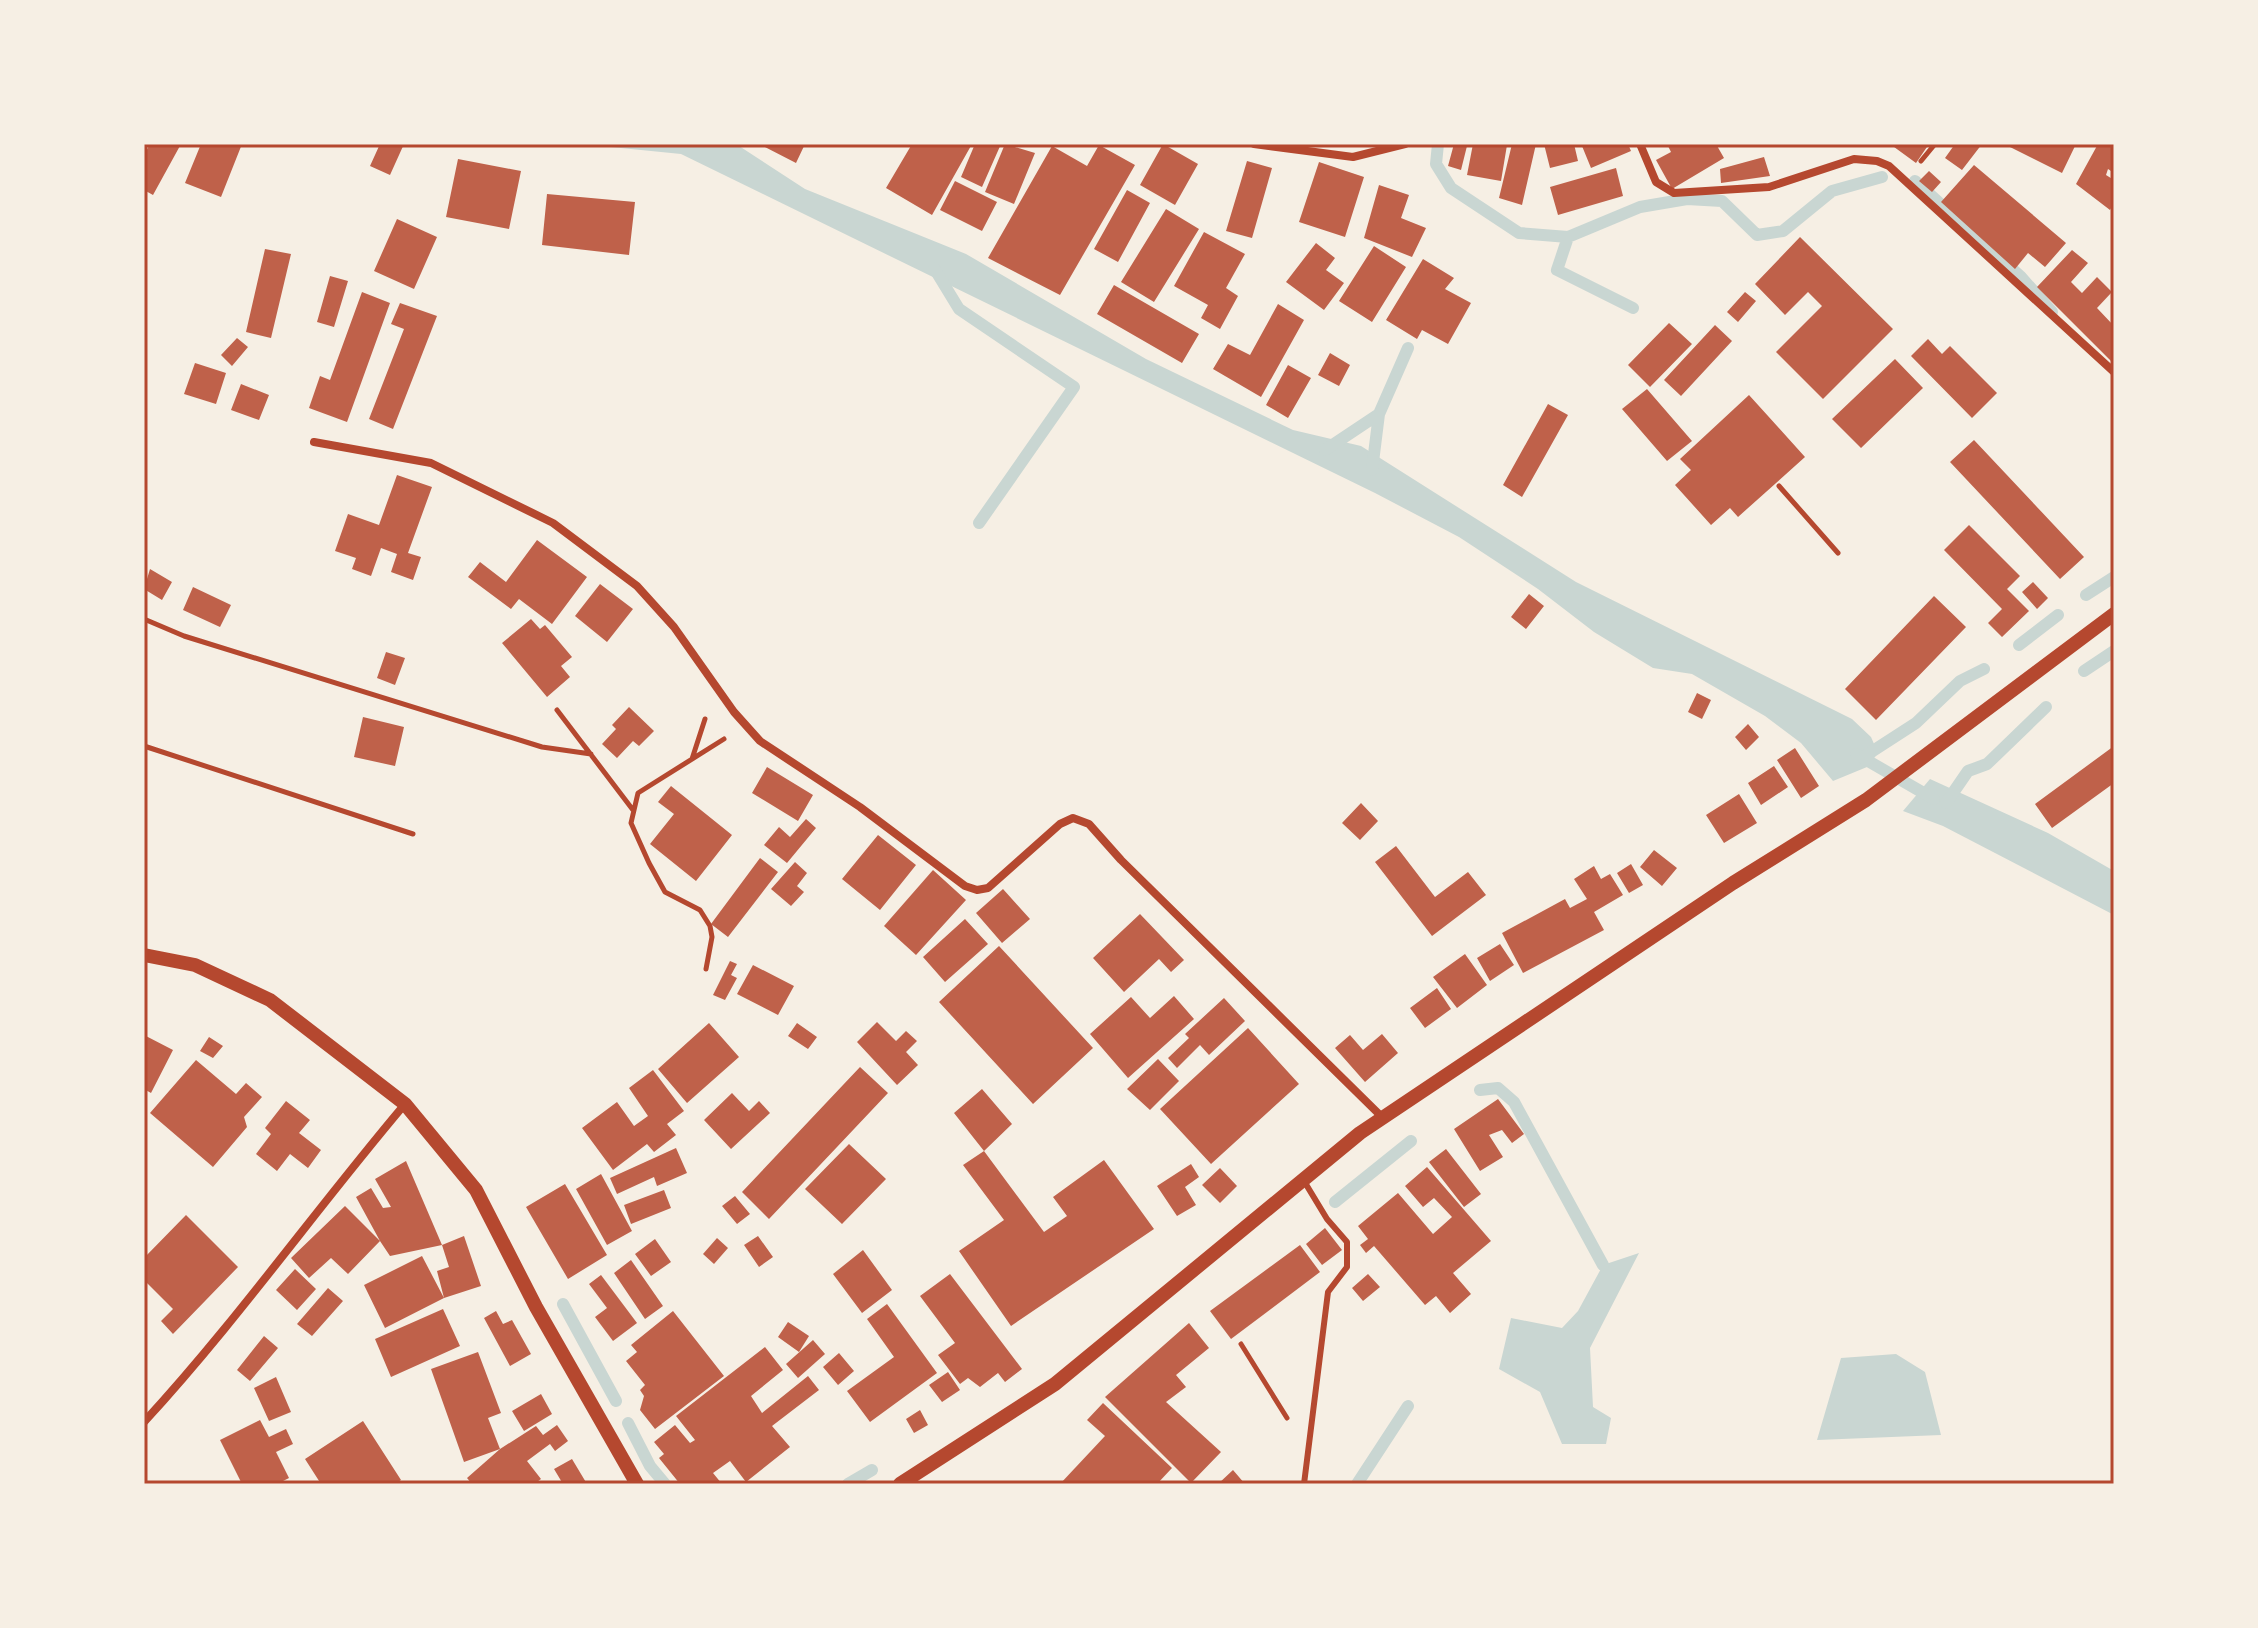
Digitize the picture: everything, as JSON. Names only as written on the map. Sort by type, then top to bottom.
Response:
[{"type":"street","points":[[1254,144],[1353,157],[1405,144]]},
{"type":"street","points":[[1640,144],[1656,182],[1674,193],[1769,187],[1854,159],[1877,161],[1889,166],[2114,372]]},
{"type":"street","points":[[314,442],[431,463],[553,523],[637,586],[674,627],[734,712],[760,741],[860,807],[965,886],[977,890],[988,888],[1060,824],[1073,818],[1089,824],[1121,860],[1383,1118]]},
{"type":"street","points":[[900,1484],[1055,1384],[1383,1118],[1733,883],[1866,800],[2114,614]]},
{"type":"street","points":[[144,955],[195,965],[270,1000],[405,1104],[476,1190],[536,1307],[637,1484]]},
{"type":"street","points":[[144,1422],[248,1304],[328,1194],[405,1104]]},
{"type":"lane","points":[[1304,1181],[1327,1219],[1347,1242],[1347,1267],[1328,1292],[1304,1484]]},
{"type":"path","points":[[1779,486],[1838,553]]},
{"type":"path","points":[[144,619],[184,636],[542,747],[591,754]]},
{"type":"path","points":[[557,710],[634,810]]},
{"type":"path","points":[[706,969],[712,937],[710,926],[700,910],[665,892],[631,823],[638,793],[730,735],[760,741]]},
{"type":"path","points":[[144,746],[413,834]]},
{"type":"path","points":[[1241,1344],[1283,1415],[1309,1433]]},
{"type":"shaded area","points":[[581,144],[736,144],[805,189],[966,254],[1146,359],[1293,430],[1361,446],[1576,582],[1852,719],[1871,737],[1878,753],[1867,767],[1833,781],[1801,743],[1765,716],[1692,674],[1653,668],[1594,632],[1538,589],[1459,537],[1375,493],[681,154]]},
{"type":"shaded area","points":[[1930,779],[2048,833],[2114,871],[2114,915],[1943,826],[1903,811]]},
{"type":"shaded area","points":[[1639,1253],[1590,1348],[1593,1407],[1611,1418],[1606,1444],[1562,1444],[1540,1392],[1499,1369],[1511,1318],[1562,1328],[1578,1311],[1603,1265]]},
{"type":"shaded area","points":[[1896,1354],[1925,1372],[1941,1435],[1817,1440],[1841,1358]]},
{"type":"building","points":[[150,144],[181,144],[153,195],[144,190],[144,155]]},
{"type":"building","points":[[201,144],[242,144],[221,197],[185,183]]},
{"type":"building","points":[[380,144],[404,144],[390,175],[370,166]]},
{"type":"building","points":[[759,144],[805,144],[796,163]]},
{"type":"building","points":[[912,144],[972,144],[932,215],[886,188]]},
{"type":"building","points":[[975,144],[1001,144],[982,187],[961,177]]},
{"type":"building","points":[[1005,144],[1035,153],[1014,204],[985,192]]},
{"type":"building","points":[[1163,144],[1198,164],[1175,205],[1140,185]]},
{"type":"building","points":[[1454,144],[1467,146],[1461,170],[1448,166]]},
{"type":"building","points":[[1473,144],[1507,145],[1501,181],[1467,175]]},
{"type":"building","points":[[1512,144],[1536,144],[1522,205],[1499,198]]},
{"type":"building","points":[[1544,144],[1574,144],[1578,161],[1550,168]]},
{"type":"building","points":[[1628,144],[1631,151],[1591,168],[1582,146]]},
{"type":"building","points":[[1667,144],[1716,144],[1724,158],[1672,189],[1656,160],[1671,152]]},
{"type":"building","points":[[1890,144],[1929,144],[1916,163]]},
{"type":"building","points":[[1955,144],[1982,144],[1962,170],[1945,158]]},
{"type":"building","points":[[2004,144],[2076,144],[2062,173]]},
{"type":"building","points":[[2098,144],[2114,144],[2114,173],[2108,169],[2106,175],[2114,180],[2114,203],[2110,210],[2076,184]]},
{"type":"building","points":[[1099,145],[1135,165],[1060,295],[988,258],[1052,146],[1087,166]]},
{"type":"building","points":[[1764,157],[1770,176],[1721,183],[1720,169]]},
{"type":"building","points":[[458,159],[521,171],[509,229],[446,217]]},
{"type":"building","points":[[1247,161],[1272,168],[1252,238],[1226,231]]},
{"type":"building","points":[[1319,162],[1364,177],[1345,237],[1299,222]]},
{"type":"building","points":[[1974,165],[2066,243],[2045,267],[2028,253],[2015,269],[1941,202]]},
{"type":"building","points":[[1616,168],[1623,196],[1558,215],[1550,187]]},
{"type":"building","points":[[1929,171],[1941,182],[1932,192],[1919,181]]},
{"type":"building","points":[[955,181],[997,202],[982,231],[940,210]]},
{"type":"building","points":[[1379,185],[1409,195],[1401,218],[1426,228],[1412,257],[1364,238]]},
{"type":"building","points":[[1127,190],[1150,203],[1118,262],[1094,249]]},
{"type":"building","points":[[547,194],[635,202],[629,255],[542,245]]},
{"type":"building","points":[[1166,209],[1199,229],[1154,302],[1121,282]]},
{"type":"building","points":[[397,219],[437,237],[414,289],[374,271]]},
{"type":"building","points":[[1204,232],[1245,254],[1226,288],[1238,296],[1220,329],[1201,318],[1208,305],[1174,286]]},
{"type":"building","points":[[1800,237],[1893,329],[1823,399],[1776,352],[1822,306],[1808,292],[1785,315],[1755,284]]},
{"type":"building","points":[[1316,243],[1335,258],[1326,270],[1344,283],[1324,310],[1286,282]]},
{"type":"building","points":[[1374,246],[1406,267],[1372,322],[1339,301]]},
{"type":"building","points":[[265,249],[291,254],[271,338],[246,332]]},
{"type":"building","points":[[2072,250],[2088,263],[2071,282],[2082,293],[2097,277],[2112,292],[2097,308],[2114,326],[2114,364],[2037,287]]},
{"type":"building","points":[[1423,259],[1454,278],[1445,289],[1471,303],[1448,344],[1422,330],[1417,339],[1386,320]]},
{"type":"building","points":[[330,276],[348,281],[334,327],[317,322]]},
{"type":"building","points":[[1114,285],[1199,334],[1182,363],[1097,314]]},
{"type":"building","points":[[362,292],[390,303],[347,422],[309,408],[320,376],[330,380]]},
{"type":"building","points":[[1745,292],[1756,301],[1738,322],[1727,312]]},
{"type":"building","points":[[400,303],[437,316],[393,429],[369,419],[404,329],[391,324]]},
{"type":"building","points":[[1278,304],[1304,320],[1261,397],[1213,369],[1228,344],[1250,355]]},
{"type":"building","points":[[1669,323],[1692,344],[1650,387],[1628,365]]},
{"type":"building","points":[[1715,325],[1732,341],[1681,396],[1664,380]]},
{"type":"building","points":[[237,338],[248,347],[232,366],[221,355]]},
{"type":"building","points":[[1928,339],[1942,354],[1950,346],[1997,393],[1972,418],[1911,356]]},
{"type":"building","points":[[1330,353],[1350,365],[1339,386],[1318,375]]},
{"type":"building","points":[[1895,359],[1923,388],[1861,448],[1832,419]]},
{"type":"building","points":[[195,363],[226,373],[216,404],[184,394]]},
{"type":"building","points":[[1288,365],[1311,378],[1288,418],[1266,405]]},
{"type":"building","points":[[241,384],[269,395],[259,420],[231,410]]},
{"type":"building","points":[[1647,389],[1692,441],[1667,461],[1622,409]]},
{"type":"building","points":[[1749,395],[1805,457],[1738,517],[1730,508],[1711,525],[1675,485],[1691,470],[1680,459]]},
{"type":"building","points":[[1548,404],[1568,415],[1522,497],[1503,485]]},
{"type":"building","points":[[1974,440],[2084,557],[2060,579],[1950,462]]},
{"type":"building","points":[[397,475],[432,487],[408,553],[421,557],[413,580],[391,572],[397,554],[381,548],[371,576],[352,569],[356,558],[335,551],[348,514],[379,525]]},
{"type":"building","points":[[1969,525],[2020,576],[2007,589],[2029,611],[2002,637],[1988,623],[2002,609],[1944,550]]},
{"type":"building","points":[[537,540],[587,577],[552,624],[519,599],[511,609],[468,577],[480,562],[506,582]]},
{"type":"building","points":[[150,569],[172,582],[162,600],[144,589]]},
{"type":"building","points":[[2033,582],[2048,598],[2037,609],[2022,592]]},
{"type":"building","points":[[600,584],[633,609],[607,642],[575,616]]},
{"type":"building","points":[[193,587],[231,605],[220,627],[183,610]]},
{"type":"building","points":[[1529,594],[1544,606],[1526,629],[1511,617]]},
{"type":"building","points":[[1934,596],[1966,627],[1876,720],[1845,689]]},
{"type":"building","points":[[531,619],[540,629],[545,625],[572,657],[561,666],[570,677],[547,697],[502,643]]},
{"type":"building","points":[[386,652],[405,658],[395,685],[377,678]]},
{"type":"building","points":[[1697,693],[1711,700],[1702,719],[1688,712]]},
{"type":"building","points":[[629,707],[654,731],[639,746],[633,741],[617,758],[602,744],[616,729],[612,725]]},
{"type":"building","points":[[363,717],[404,727],[395,766],[354,757]]},
{"type":"building","points":[[1748,724],[1759,737],[1746,750],[1735,737]]},
{"type":"building","points":[[2114,746],[2114,783],[2052,828],[2035,804]]},
{"type":"building","points":[[1795,748],[1819,786],[1801,798],[1777,760]]},
{"type":"building","points":[[1774,766],[1788,787],[1761,805],[1748,783]]},
{"type":"building","points":[[767,767],[813,795],[798,821],[752,793]]},
{"type":"building","points":[[671,786],[732,835],[696,881],[650,844],[674,814],[658,802]]},
{"type":"building","points":[[1739,794],[1757,823],[1724,843],[1706,815]]},
{"type":"building","points":[[1361,803],[1378,821],[1360,840],[1342,823]]},
{"type":"building","points":[[806,819],[816,828],[787,863],[764,845],[779,827],[790,837]]},
{"type":"building","points":[[878,835],[916,865],[880,910],[842,879]]},
{"type":"building","points":[[1396,846],[1435,897],[1468,872],[1486,895],[1432,936],[1375,862]]},
{"type":"building","points":[[1654,850],[1677,868],[1662,886],[1640,867]]},
{"type":"building","points":[[760,858],[778,872],[728,937],[711,924]]},
{"type":"building","points":[[795,862],[807,873],[797,886],[804,892],[791,906],[771,889]]},
{"type":"building","points":[[1631,864],[1643,885],[1629,893],[1617,873]]},
{"type":"building","points":[[1594,866],[1601,879],[1610,874],[1623,895],[1594,912],[1604,930],[1523,973],[1502,933],[1565,899],[1570,908],[1587,899],[1574,879]]},
{"type":"building","points":[[933,870],[966,900],[916,955],[884,926]]},
{"type":"building","points":[[1003,889],[1030,919],[1002,943],[976,913]]},
{"type":"building","points":[[1140,914],[1184,960],[1171,972],[1159,959],[1124,992],[1093,958]]},
{"type":"building","points":[[965,919],[988,944],[945,982],[923,957]]},
{"type":"building","points":[[1500,944],[1514,965],[1490,981],[1477,958]]},
{"type":"building","points":[[999,946],[1093,1048],[1033,1104],[939,1002]]},
{"type":"building","points":[[1465,954],[1487,985],[1457,1008],[1433,977]]},
{"type":"building","points":[[730,961],[737,964],[731,975],[737,978],[725,1000],[713,995]]},
{"type":"building","points":[[753,965],[794,986],[778,1015],[737,994]]},
{"type":"building","points":[[1437,988],[1451,1009],[1425,1028],[1410,1008]]},
{"type":"building","points":[[1174,996],[1194,1019],[1128,1078],[1090,1034],[1131,997],[1150,1018]]},
{"type":"building","points":[[1224,998],[1245,1021],[1209,1055],[1200,1045],[1177,1068],[1168,1058],[1189,1038],[1185,1034]]},
{"type":"building","points":[[877,1022],[896,1041],[906,1031],[917,1041],[906,1052],[918,1065],[897,1085],[857,1042]]},
{"type":"building","points":[[709,1023],[739,1057],[687,1103],[658,1069]]},
{"type":"building","points":[[797,1023],[817,1037],[808,1049],[788,1036]]},
{"type":"building","points":[[1248,1028],[1299,1084],[1211,1164],[1160,1109]]},
{"type":"building","points":[[1382,1034],[1398,1053],[1365,1082],[1335,1048],[1350,1035],[1363,1050]]},
{"type":"building","points":[[144,1035],[173,1050],[151,1093],[144,1089]]},
{"type":"building","points":[[209,1037],[223,1046],[213,1058],[200,1051]]},
{"type":"building","points":[[1158,1059],[1179,1081],[1150,1110],[1127,1089]]},
{"type":"building","points":[[196,1060],[236,1094],[246,1083],[262,1097],[244,1117],[247,1127],[213,1167],[150,1113]]},
{"type":"building","points":[[860,1067],[888,1093],[769,1219],[742,1192]]},
{"type":"building","points":[[653,1070],[684,1111],[667,1124],[676,1135],[654,1152],[647,1144],[613,1170],[582,1128],[617,1102],[634,1126],[648,1116],[629,1088]]},
{"type":"building","points":[[982,1089],[1012,1124],[984,1151],[954,1113]]},
{"type":"building","points":[[732,1093],[749,1111],[759,1101],[770,1113],[731,1149],[704,1120]]},
{"type":"building","points":[[1498,1099],[1524,1134],[1512,1143],[1502,1130],[1489,1135],[1503,1157],[1480,1171],[1454,1129]]},
{"type":"building","points":[[286,1101],[310,1120],[299,1133],[321,1150],[308,1168],[290,1154],[277,1171],[256,1154],[271,1134],[265,1128]]},
{"type":"building","points":[[849,1144],[886,1179],[842,1224],[805,1189]]},
{"type":"building","points":[[676,1148],[687,1173],[657,1186],[654,1177],[617,1194],[610,1178]]},
{"type":"building","points":[[1446,1149],[1481,1194],[1464,1207],[1429,1162]]},
{"type":"building","points":[[984,1151],[1044,1232],[1067,1216],[1053,1197],[1104,1160],[1154,1229],[1011,1326],[959,1251],[1004,1220],[963,1165]]},
{"type":"building","points":[[406,1161],[442,1245],[390,1256],[356,1197],[371,1188],[383,1208],[391,1207],[375,1179]]},
{"type":"building","points":[[1191,1164],[1199,1177],[1185,1187],[1196,1205],[1177,1216],[1157,1186]]},
{"type":"building","points":[[1427,1167],[1491,1241],[1453,1273],[1471,1294],[1450,1313],[1436,1296],[1425,1305],[1374,1246],[1366,1253],[1360,1245],[1368,1239],[1358,1226],[1398,1193],[1433,1234],[1452,1217],[1434,1198],[1423,1207],[1405,1186]]},
{"type":"building","points":[[1220,1168],[1237,1186],[1220,1203],[1202,1185]]},
{"type":"building","points":[[601,1174],[632,1231],[607,1245],[576,1189]]},
{"type":"building","points":[[565,1184],[607,1255],[568,1279],[526,1207]]},
{"type":"building","points":[[664,1190],[671,1208],[631,1224],[624,1205]]},
{"type":"building","points":[[735,1196],[750,1214],[737,1224],[722,1206]]},
{"type":"building","points":[[345,1206],[380,1241],[348,1274],[331,1258],[309,1278],[291,1258]]},
{"type":"building","points":[[186,1215],[238,1267],[173,1334],[161,1321],[173,1309],[144,1280],[144,1258]]},
{"type":"building","points":[[1325,1228],[1342,1250],[1322,1265],[1306,1244]]},
{"type":"building","points":[[464,1236],[481,1286],[444,1298],[437,1271],[449,1267],[442,1245]]},
{"type":"building","points":[[758,1236],[773,1257],[759,1267],[744,1245]]},
{"type":"building","points":[[717,1238],[728,1248],[714,1264],[703,1254]]},
{"type":"building","points":[[655,1239],[671,1262],[651,1276],[635,1254]]},
{"type":"building","points":[[1300,1245],[1320,1272],[1231,1339],[1210,1311]]},
{"type":"building","points":[[863,1250],[892,1290],[862,1313],[833,1274]]},
{"type":"building","points":[[422,1256],[444,1298],[385,1328],[364,1285]]},
{"type":"building","points":[[631,1260],[663,1306],[645,1319],[614,1273]]},
{"type":"building","points":[[295,1269],[316,1289],[297,1310],[276,1290]]},
{"type":"building","points":[[950,1274],[1022,1369],[1005,1382],[998,1373],[980,1387],[968,1378],[960,1384],[938,1355],[955,1343],[920,1296]]},
{"type":"building","points":[[1368,1274],[1380,1287],[1363,1301],[1352,1288]]},
{"type":"building","points":[[601,1275],[637,1323],[613,1341],[595,1317],[607,1308],[589,1284]]},
{"type":"building","points":[[328,1288],[343,1301],[312,1336],[297,1324]]},
{"type":"building","points":[[887,1304],[937,1373],[870,1422],[847,1391],[894,1357],[867,1319]]},
{"type":"building","points":[[443,1309],[460,1346],[391,1377],[375,1339]]},
{"type":"building","points":[[496,1311],[503,1324],[512,1320],[531,1354],[510,1366],[484,1318]]},
{"type":"building","points":[[673,1311],[724,1376],[655,1429],[640,1410],[644,1396],[640,1390],[645,1385],[626,1361],[637,1352],[631,1345]]},
{"type":"building","points":[[788,1322],[809,1336],[799,1352],[778,1337]]},
{"type":"building","points":[[1189,1323],[1209,1348],[1176,1375],[1186,1387],[1166,1402],[1221,1452],[1191,1483],[1105,1397]]},
{"type":"building","points":[[264,1336],[278,1348],[250,1381],[237,1370]]},
{"type":"building","points":[[813,1340],[825,1354],[798,1378],[786,1364]]},
{"type":"building","points":[[765,1347],[783,1370],[751,1396],[762,1413],[808,1376],[819,1390],[772,1426],[790,1447],[746,1482],[730,1461],[713,1473],[722,1484],[680,1484],[659,1458],[664,1454],[654,1442],[675,1425],[690,1443],[695,1440],[676,1416]]},
{"type":"building","points":[[478,1352],[501,1413],[488,1418],[500,1449],[464,1462],[431,1369]]},
{"type":"building","points":[[839,1353],[854,1371],[838,1385],[823,1367]]},
{"type":"building","points":[[948,1372],[960,1390],[942,1402],[929,1385]]},
{"type":"building","points":[[276,1377],[291,1412],[269,1421],[254,1388]]},
{"type":"building","points":[[541,1394],[552,1414],[524,1431],[512,1411]]},
{"type":"building","points":[[1103,1403],[1172,1468],[1157,1484],[1060,1484],[1105,1436],[1087,1420]]},
{"type":"building","points":[[920,1410],[928,1425],[914,1433],[906,1419]]},
{"type":"building","points":[[260,1420],[269,1437],[286,1429],[293,1444],[276,1452],[289,1478],[277,1484],[242,1484],[220,1440]]},
{"type":"building","points":[[363,1421],[401,1480],[395,1484],[321,1484],[305,1459]]},
{"type":"building","points":[[557,1425],[568,1441],[555,1451],[550,1444],[527,1461],[541,1479],[534,1484],[472,1484],[467,1478],[500,1449],[536,1426],[543,1435]]},
{"type":"building","points":[[572,1459],[587,1484],[563,1484],[554,1469]]},
{"type":"building","points":[[1233,1470],[1245,1484],[1218,1484]]},
{"type":"waterway","points":[[1438,144],[1436,164],[1451,188],[1519,233],[1568,237],[1640,207],[1687,199],[1722,201],[1757,235],[1783,231],[1832,191],[1882,177]]},
{"type":"waterway","points":[[1915,181],[2021,277],[2052,312]]},
{"type":"waterway","points":[[1568,237],[1557,270],[1633,308]]},
{"type":"waterway","points":[[934,268],[959,309],[1074,387],[979,523]]},
{"type":"waterway","points":[[1372,470],[1379,414],[1408,348]]},
{"type":"waterway","points":[[1325,450],[1379,414]]},
{"type":"waterway","points":[[2086,595],[2114,577]]},
{"type":"waterway","points":[[2019,645],[2058,615]]},
{"type":"waterway","points":[[2084,671],[2114,651]]},
{"type":"waterway","points":[[1865,756],[1916,723],[1960,681],[1984,669]]},
{"type":"waterway","points":[[1946,803],[1968,771],[1987,764],[2046,707]]},
{"type":"waterway","points":[[1856,754],[1934,799]]},
{"type":"waterway","points":[[1480,1090],[1498,1088],[1514,1102],[1603,1265]]},
{"type":"waterway","points":[[1335,1202],[1411,1141]]},
{"type":"waterway","points":[[563,1304],[616,1401]]},
{"type":"waterway","points":[[1357,1484],[1408,1406]]},
{"type":"waterway","points":[[628,1423],[650,1466],[665,1484]]},
{"type":"waterway","points":[[848,1484],[872,1470]]}]
